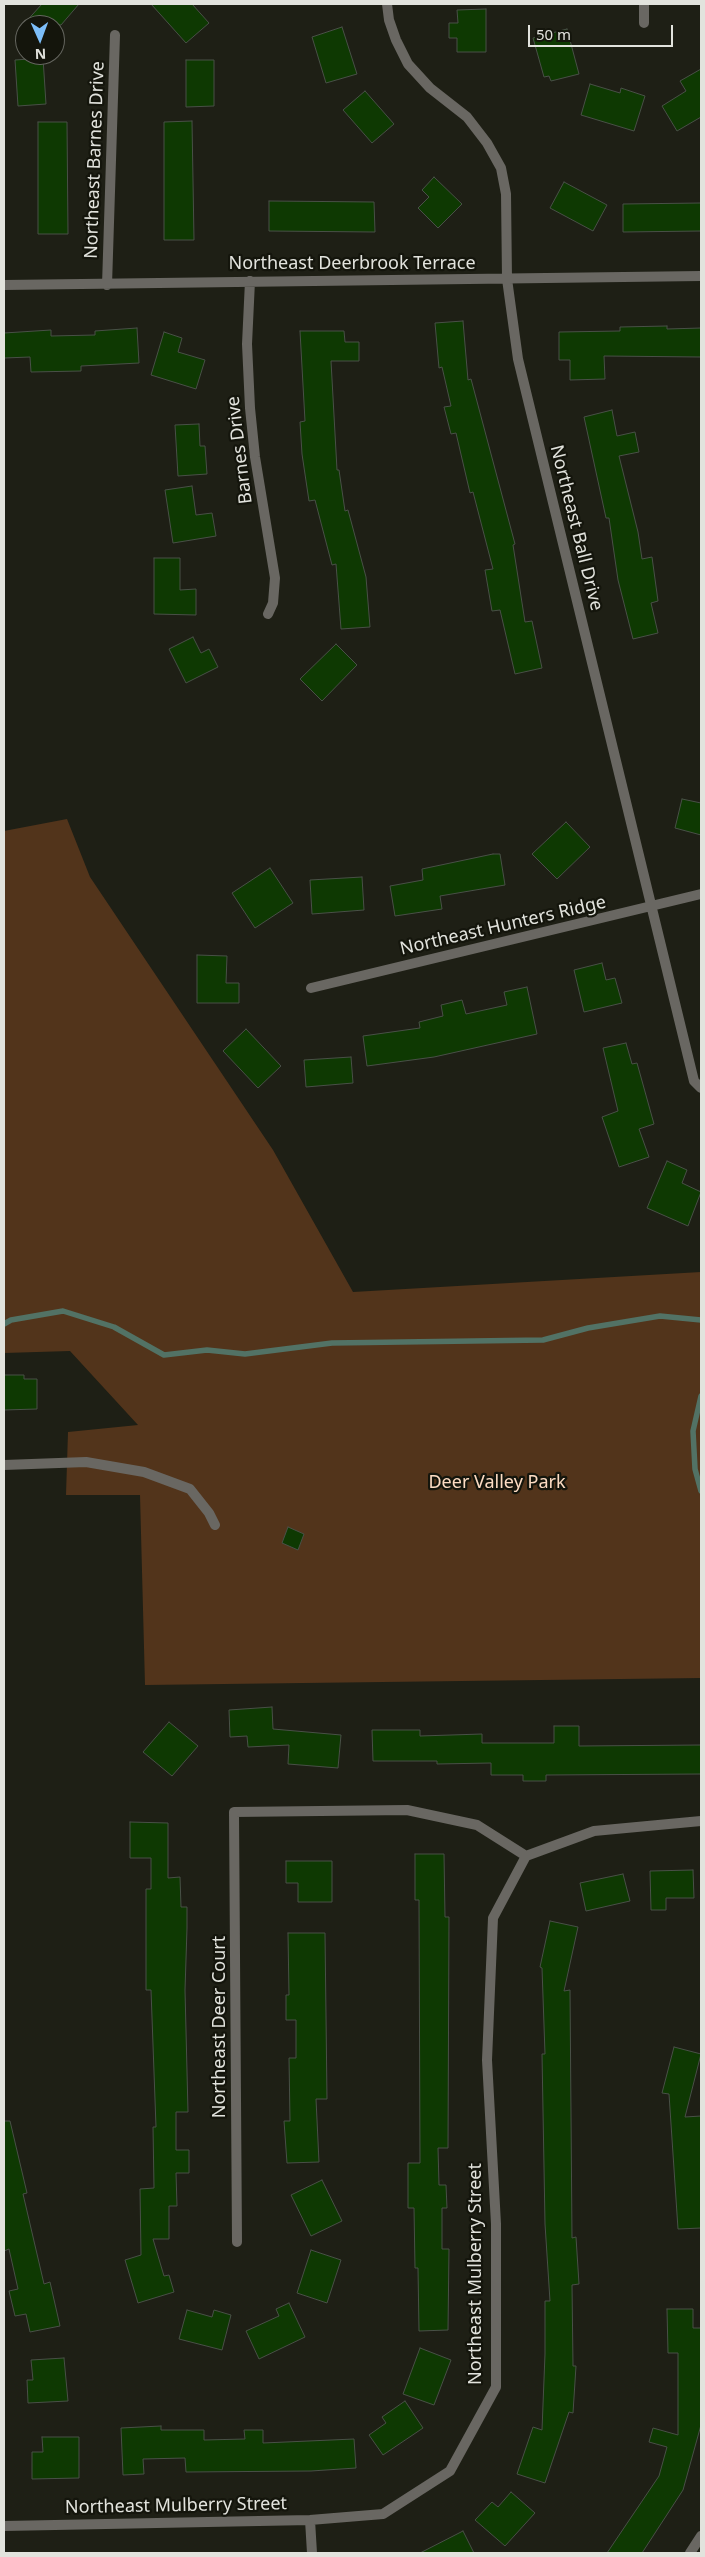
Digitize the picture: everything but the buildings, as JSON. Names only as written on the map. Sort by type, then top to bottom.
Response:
[{"type":"street","name":"Northeast Ball Drive","points":[[387,4],[389,20],[396,40],[408,64],[430,88],[468,116],[487,143],[501,168],[506,194],[507,279],[518,359],[650,907],[694,1080],[701,1088]]},
{"type":"street","points":[[644,4],[644,22]]},
{"type":"street","name":"Northeast Barnes Drive","points":[[108,285],[115,36]]},
{"type":"street","name":"Northeast Deerbrook Terrace","points":[[4,285],[108,285],[250,280],[701,276]]},
{"type":"street","name":"Barnes Drive","points":[[250,280],[247,344],[254,457],[275,578],[273,603],[268,614]]},
{"type":"street","name":"Northeast Hunters Ridge","points":[[311,988],[701,894]]},
{"type":"street","points":[[4,1465],[86,1462],[144,1472],[190,1489],[209,1513],[215,1525]]},
{"type":"street","name":"Northeast Deer Court","points":[[237,2242],[234,1812],[407,1810],[477,1825],[526,1856]]},
{"type":"street","points":[[526,1856],[594,1831],[701,1822]]},
{"type":"street","name":"Northeast Mulberry Street","points":[[4,2526],[310,2520],[383,2514],[450,2471],[496,2386],[496,2224],[487,2060],[493,1918],[526,1856]]},
{"type":"street","points":[[310,2520],[312,2553]]},
{"type":"street","points":[[690,2553],[701,2536]]},
{"type":"green space","name":"Deer Valley Park","points":[[67,819],[90,877],[273,1150],[353,1292],[701,1272],[701,1678],[145,1685],[140,1495],[66,1495],[68,1432],[138,1425],[70,1351],[4,1353],[4,831]]},
{"type":"waterway","points":[[4,1324],[11,1320],[63,1311],[114,1327],[164,1355],[207,1350],[245,1354],[332,1343],[543,1340],[588,1328],[660,1316],[701,1320]]},
{"type":"waterway","points":[[701,1396],[693,1431],[695,1469],[701,1491]]}]
